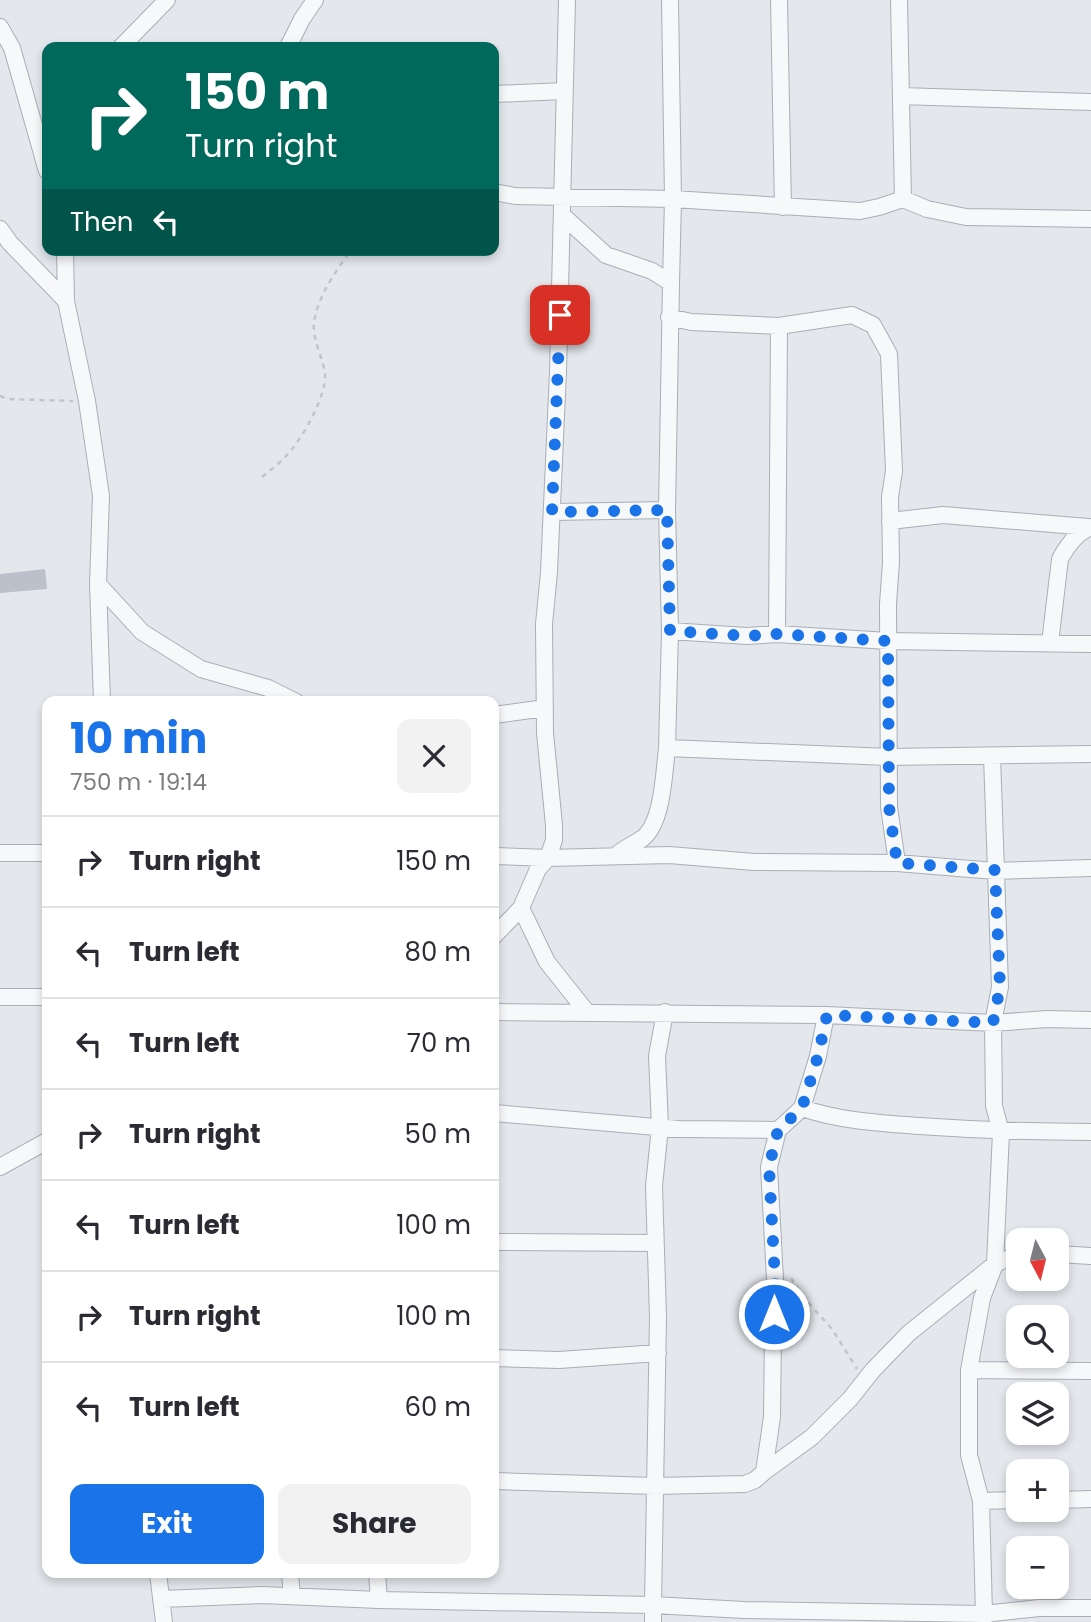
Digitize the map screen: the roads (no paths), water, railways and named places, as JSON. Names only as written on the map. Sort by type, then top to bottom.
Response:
[{"type":"street","points":[[126,42],[167,0]]},
{"type":"street","points":[[290,42],[315,0]]},
{"type":"street","points":[[499,931],[521,908],[538,869],[548,858],[554,840],[544,733],[544,624],[552,512],[567,0]]},
{"type":"street","points":[[615,856],[649,832],[661,803],[667,748],[670,631],[667,510],[669,317],[673,199],[670,0]]},
{"type":"street","points":[[779,0],[783,207]]},
{"type":"street","points":[[899,0],[903,199]]},
{"type":"street","points":[[0,27],[12,48],[42,129]]},
{"type":"street","points":[[499,94],[564,91]]},
{"type":"street","points":[[901,96],[1091,102]]},
{"type":"street","points":[[499,192],[515,196],[673,199],[860,211],[903,199],[935,211],[966,217],[1091,219]]},
{"type":"street","points":[[562,215],[606,255],[652,271],[671,283]]},
{"type":"street","points":[[0,229],[10,243],[66,300]]},
{"type":"street","points":[[65,256],[66,300],[101,496],[98,584],[102,696]]},
{"type":"street","points":[[669,317],[691,322],[779,327],[852,315],[873,325],[884,342],[889,354],[894,438],[894,471],[890,496],[888,641],[889,807],[897,863]]},
{"type":"street","points":[[778,634],[779,327]]},
{"type":"street","points":[[552,512],[667,510]]},
{"type":"street","points":[[890,521],[943,515],[1089,527]]},
{"type":"street","points":[[1050,643],[1059,559],[1066,547],[1089,527]]},
{"type":"street","points":[[98,584],[142,632],[201,669],[268,688],[284,696]]},
{"type":"street","points":[[670,631],[888,641],[1091,644]]},
{"type":"street","points":[[499,714],[545,708]]},
{"type":"street","points":[[667,748],[889,757],[1091,754]]},
{"type":"street","points":[[984,1618],[981,1501],[969,1455],[969,1370],[982,1298],[995,1264],[1001,1132],[994,1107],[993,1023],[1000,987],[992,756]]},
{"type":"street","points":[[0,853],[42,853]]},
{"type":"street","points":[[499,856],[548,858],[669,855],[754,862],[897,863],[995,870],[1091,868]]},
{"type":"street","points":[[521,908],[548,962],[586,1012]]},
{"type":"street","points":[[0,997],[42,997]]},
{"type":"street","points":[[499,1012],[827,1015],[993,1023],[1047,1019],[1091,1020]]},
{"type":"street","points":[[653,1622],[658,1353],[654,1186],[660,1127],[657,1056],[665,1012]]},
{"type":"street","points":[[764,1472],[772,1417],[776,1298],[769,1167],[778,1130],[802,1108],[827,1015]]},
{"type":"street","points":[[802,1108],[864,1122],[1001,1132],[1091,1132]]},
{"type":"street","points":[[499,1113],[660,1127],[778,1130]]},
{"type":"street","points":[[0,1167],[42,1144]]},
{"type":"street","points":[[499,1242],[655,1243]]},
{"type":"street","points":[[1069,1255],[1091,1256]]},
{"type":"street","points":[[499,1480],[655,1486],[746,1484],[812,1437],[909,1333],[995,1264],[1006,1259]]},
{"type":"street","points":[[499,1359],[559,1360],[658,1353]]},
{"type":"street","points":[[969,1370],[1091,1371]]},
{"type":"street","points":[[1069,1500],[1091,1499]]},
{"type":"street","points":[[981,1501],[1006,1500]]},
{"type":"street","points":[[159,1578],[164,1622]]},
{"type":"street","points":[[290,1578],[292,1597]]},
{"type":"street","points":[[377,1578],[379,1600]]},
{"type":"street","points":[[162,1599],[262,1595],[653,1605],[984,1618],[1039,1608],[1091,1608]]}]
